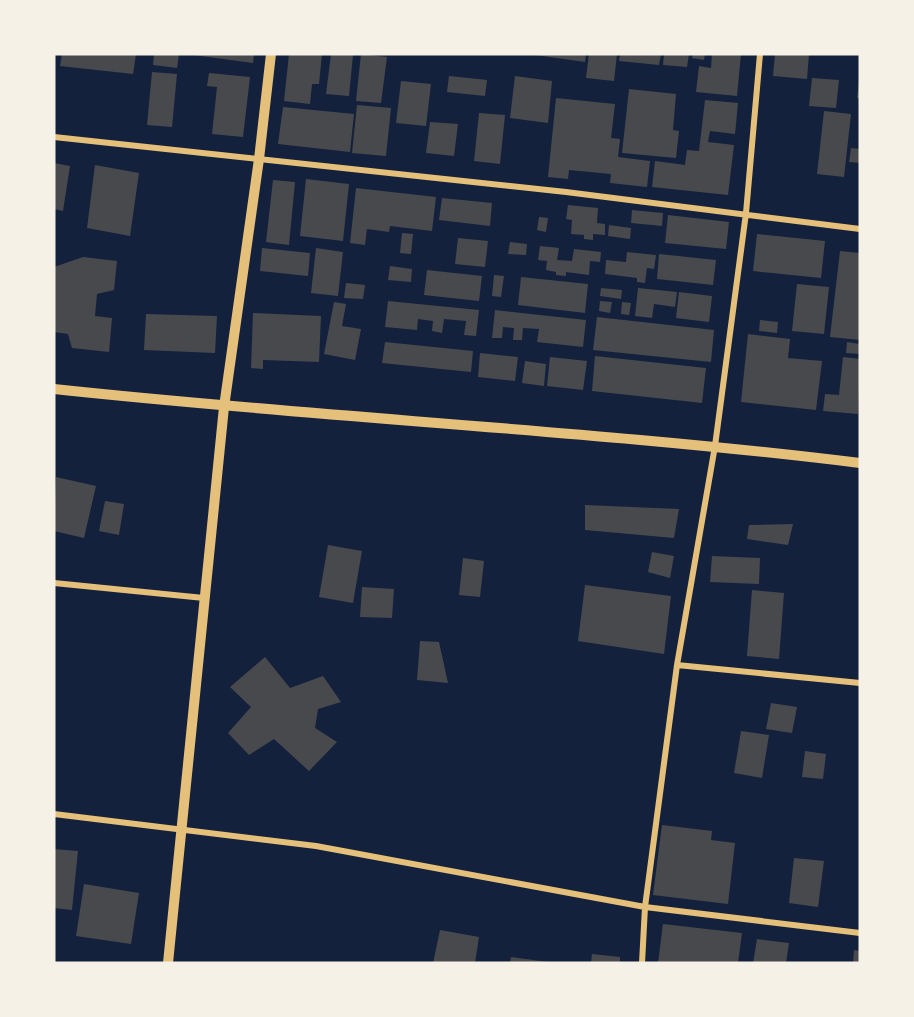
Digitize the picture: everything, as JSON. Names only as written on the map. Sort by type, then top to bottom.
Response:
[{"type":"street","points":[[168,963],[224,407],[259,159],[271,54]]},
{"type":"street","points":[[642,963],[645,907],[677,665],[715,446],[746,213],[760,54]]},
{"type":"street","points":[[54,137],[746,213],[860,229]]},
{"type":"street","points":[[54,389],[224,407],[715,446],[860,463]]},
{"type":"street","points":[[54,584],[204,598]]},
{"type":"street","points":[[677,665],[860,683]]},
{"type":"street","points":[[54,814],[183,828],[327,848],[645,907],[860,933]]},
{"type":"building","points":[[62,54],[136,54],[133,74],[60,66]]},
{"type":"building","points":[[154,54],[179,54],[177,68],[153,65]]},
{"type":"building","points":[[186,54],[254,54],[253,63]]},
{"type":"building","points":[[289,54],[322,54],[319,84],[312,84],[310,104],[284,101]]},
{"type":"building","points":[[331,54],[353,55],[349,96],[326,94]]},
{"type":"building","points":[[361,54],[387,57],[381,103],[356,101]]},
{"type":"building","points":[[528,54],[586,54],[585,62]]},
{"type":"building","points":[[589,54],[617,54],[614,81],[586,78]]},
{"type":"building","points":[[620,54],[661,54],[659,65],[619,61]]},
{"type":"building","points":[[664,54],[689,54],[687,67],[663,65]]},
{"type":"building","points":[[693,54],[705,54],[704,60],[692,58]]},
{"type":"building","points":[[712,54],[741,54],[737,96],[696,92],[699,66],[711,68]]},
{"type":"building","points":[[775,54],[809,54],[807,79],[773,76]]},
{"type":"building","points":[[152,72],[177,74],[172,127],[147,125]]},
{"type":"building","points":[[209,73],[250,77],[243,137],[212,134],[217,87],[207,86]]},
{"type":"building","points":[[449,76],[487,80],[485,96],[447,92]]},
{"type":"building","points":[[515,76],[552,81],[548,123],[510,118]]},
{"type":"building","points":[[812,78],[839,80],[836,108],[809,106]]},
{"type":"building","points":[[401,81],[431,84],[426,126],[396,123]]},
{"type":"building","points":[[860,82],[860,99],[857,98]]},
{"type":"building","points":[[629,89],[676,94],[673,130],[679,131],[676,158],[622,153]]},
{"type":"building","points":[[556,98],[615,104],[611,138],[620,139],[618,157],[650,161],[647,187],[610,183],[611,174],[569,170],[568,179],[548,177]]},
{"type":"building","points":[[705,100],[738,103],[735,134],[710,131],[708,142],[734,145],[728,195],[652,187],[655,161],[685,165],[687,150],[699,151]]},
{"type":"building","points":[[357,105],[391,108],[386,156],[352,153]]},
{"type":"building","points":[[283,107],[354,114],[350,152],[278,144]]},
{"type":"building","points":[[824,111],[851,114],[844,177],[817,174]]},
{"type":"building","points":[[479,113],[505,115],[500,164],[474,161]]},
{"type":"building","points":[[430,122],[458,124],[454,156],[426,153]]},
{"type":"building","points":[[851,148],[860,149],[860,163],[849,162]]},
{"type":"building","points":[[54,163],[70,166],[63,211],[54,209]]},
{"type":"building","points":[[95,165],[139,173],[130,236],[87,228]]},
{"type":"building","points":[[306,179],[349,184],[343,241],[300,236]]},
{"type":"building","points":[[273,180],[295,182],[289,245],[266,242]]},
{"type":"building","points":[[356,188],[436,197],[432,231],[390,226],[389,232],[367,229],[365,245],[350,243]]},
{"type":"building","points":[[442,198],[492,203],[490,226],[439,220]]},
{"type":"building","points":[[568,205],[598,208],[597,223],[605,224],[605,235],[593,234],[593,240],[584,239],[584,235],[571,234],[572,220],[566,219]]},
{"type":"building","points":[[632,210],[663,213],[662,226],[631,223]]},
{"type":"building","points":[[668,215],[729,222],[726,249],[665,243]]},
{"type":"building","points":[[539,217],[548,218],[546,232],[537,230]]},
{"type":"building","points":[[609,225],[631,228],[630,239],[608,236]]},
{"type":"building","points":[[402,233],[413,234],[411,254],[400,253]]},
{"type":"building","points":[[757,234],[825,241],[821,278],[753,271]]},
{"type":"building","points":[[458,238],[488,241],[485,267],[455,264]]},
{"type":"building","points":[[510,242],[527,244],[526,255],[508,254]]},
{"type":"building","points":[[540,246],[559,248],[557,260],[572,261],[574,249],[601,252],[600,262],[590,261],[589,275],[566,272],[566,276],[556,275],[556,272],[546,270],[547,261],[538,260]]},
{"type":"building","points":[[262,248],[310,253],[308,276],[260,271]]},
{"type":"building","points":[[316,248],[343,252],[338,296],[311,293]]},
{"type":"building","points":[[840,251],[860,253],[860,340],[830,337]]},
{"type":"building","points":[[627,252],[656,255],[654,269],[647,268],[645,283],[637,282],[637,278],[605,274],[606,260],[626,262]]},
{"type":"building","points":[[659,254],[716,260],[713,285],[657,279]]},
{"type":"building","points":[[83,257],[117,261],[114,290],[97,294],[95,316],[112,318],[109,352],[72,348],[68,334],[54,332],[54,267]]},
{"type":"building","points":[[390,266],[412,269],[411,282],[388,280]]},
{"type":"building","points":[[427,270],[482,276],[479,301],[424,295]]},
{"type":"building","points":[[494,275],[504,276],[501,297],[492,296]]},
{"type":"building","points":[[521,277],[588,284],[585,313],[518,305]]},
{"type":"building","points":[[346,283],[365,285],[363,299],[344,298]]},
{"type":"building","points":[[797,284],[829,287],[824,334],[792,331]]},
{"type":"building","points":[[601,288],[622,290],[621,299],[600,296]]},
{"type":"building","points":[[638,288],[677,292],[675,307],[654,304],[652,318],[635,316]]},
{"type":"building","points":[[679,292],[712,296],[709,322],[676,318]]},
{"type":"building","points":[[388,301],[479,310],[476,336],[464,335],[466,321],[444,319],[442,333],[432,331],[433,321],[418,319],[417,330],[385,327]]},
{"type":"building","points":[[600,301],[612,302],[610,313],[599,311]]},
{"type":"building","points":[[334,302],[346,304],[342,326],[361,329],[355,360],[324,354]]},
{"type":"building","points":[[622,302],[631,303],[629,315],[621,314]]},
{"type":"building","points":[[495,310],[586,320],[583,347],[537,342],[539,329],[523,328],[522,340],[513,340],[514,328],[503,327],[502,338],[492,338]]},
{"type":"building","points":[[253,313],[321,316],[319,362],[263,360],[263,369],[251,368]]},
{"type":"building","points":[[146,314],[217,316],[215,353],[144,350]]},
{"type":"building","points":[[597,317],[714,330],[711,362],[593,350]]},
{"type":"building","points":[[760,320],[778,322],[777,333],[759,331]]},
{"type":"building","points":[[748,334],[790,339],[788,358],[822,361],[816,410],[741,402]]},
{"type":"building","points":[[385,342],[473,351],[471,372],[382,363]]},
{"type":"building","points":[[847,342],[860,344],[860,354],[846,353]]},
{"type":"building","points":[[480,353],[518,357],[515,381],[478,377]]},
{"type":"building","points":[[595,356],[706,368],[702,403],[592,391]]},
{"type":"building","points":[[550,357],[587,361],[583,390],[547,386]]},
{"type":"building","points":[[843,357],[860,359],[858,414],[823,411],[825,394],[839,395]]},
{"type":"building","points":[[525,361],[546,364],[544,386],[522,383]]},
{"type":"building","points":[[56,477],[96,486],[84,538],[54,531]]},
{"type":"building","points":[[105,501],[124,504],[119,535],[99,531]]},
{"type":"building","points":[[585,505],[679,509],[674,538],[585,530]]},
{"type":"building","points":[[793,524],[788,545],[747,539],[749,525]]},
{"type":"building","points":[[328,545],[362,551],[353,603],[319,597]]},
{"type":"building","points":[[652,552],[674,556],[670,578],[648,572]]},
{"type":"building","points":[[712,556],[760,558],[759,584],[710,582]]},
{"type":"building","points":[[463,558],[484,561],[480,597],[459,595]]},
{"type":"building","points":[[585,585],[671,596],[664,654],[578,641]]},
{"type":"building","points":[[362,587],[394,589],[392,618],[360,617]]},
{"type":"building","points":[[752,590],[784,593],[779,659],[747,656]]},
{"type":"building","points":[[420,641],[439,642],[448,683],[417,680]]},
{"type":"building","points":[[265,657],[290,688],[323,676],[341,702],[318,709],[315,728],[337,742],[309,771],[274,739],[249,755],[228,733],[251,707],[230,687]]},
{"type":"building","points":[[771,703],[797,707],[792,733],[766,729]]},
{"type":"building","points":[[741,731],[769,735],[762,778],[734,773]]},
{"type":"building","points":[[805,751],[826,754],[823,779],[802,777]]},
{"type":"building","points":[[662,825],[712,831],[711,840],[735,843],[728,904],[653,895]]},
{"type":"building","points":[[54,849],[78,851],[72,910],[54,908]]},
{"type":"building","points":[[794,858],[824,861],[818,907],[789,903]]},
{"type":"building","points":[[84,884],[139,893],[131,944],[76,936]]},
{"type":"building","points":[[663,924],[742,933],[738,963],[658,963]]},
{"type":"building","points":[[440,930],[479,937],[475,963],[433,963]]},
{"type":"building","points":[[757,939],[789,943],[786,963],[753,963]]},
{"type":"building","points":[[854,950],[860,951],[860,963],[853,963]]},
{"type":"building","points":[[592,954],[620,957],[620,963],[591,963]]},
{"type":"building","points":[[511,957],[548,962],[548,963],[510,963]]}]
